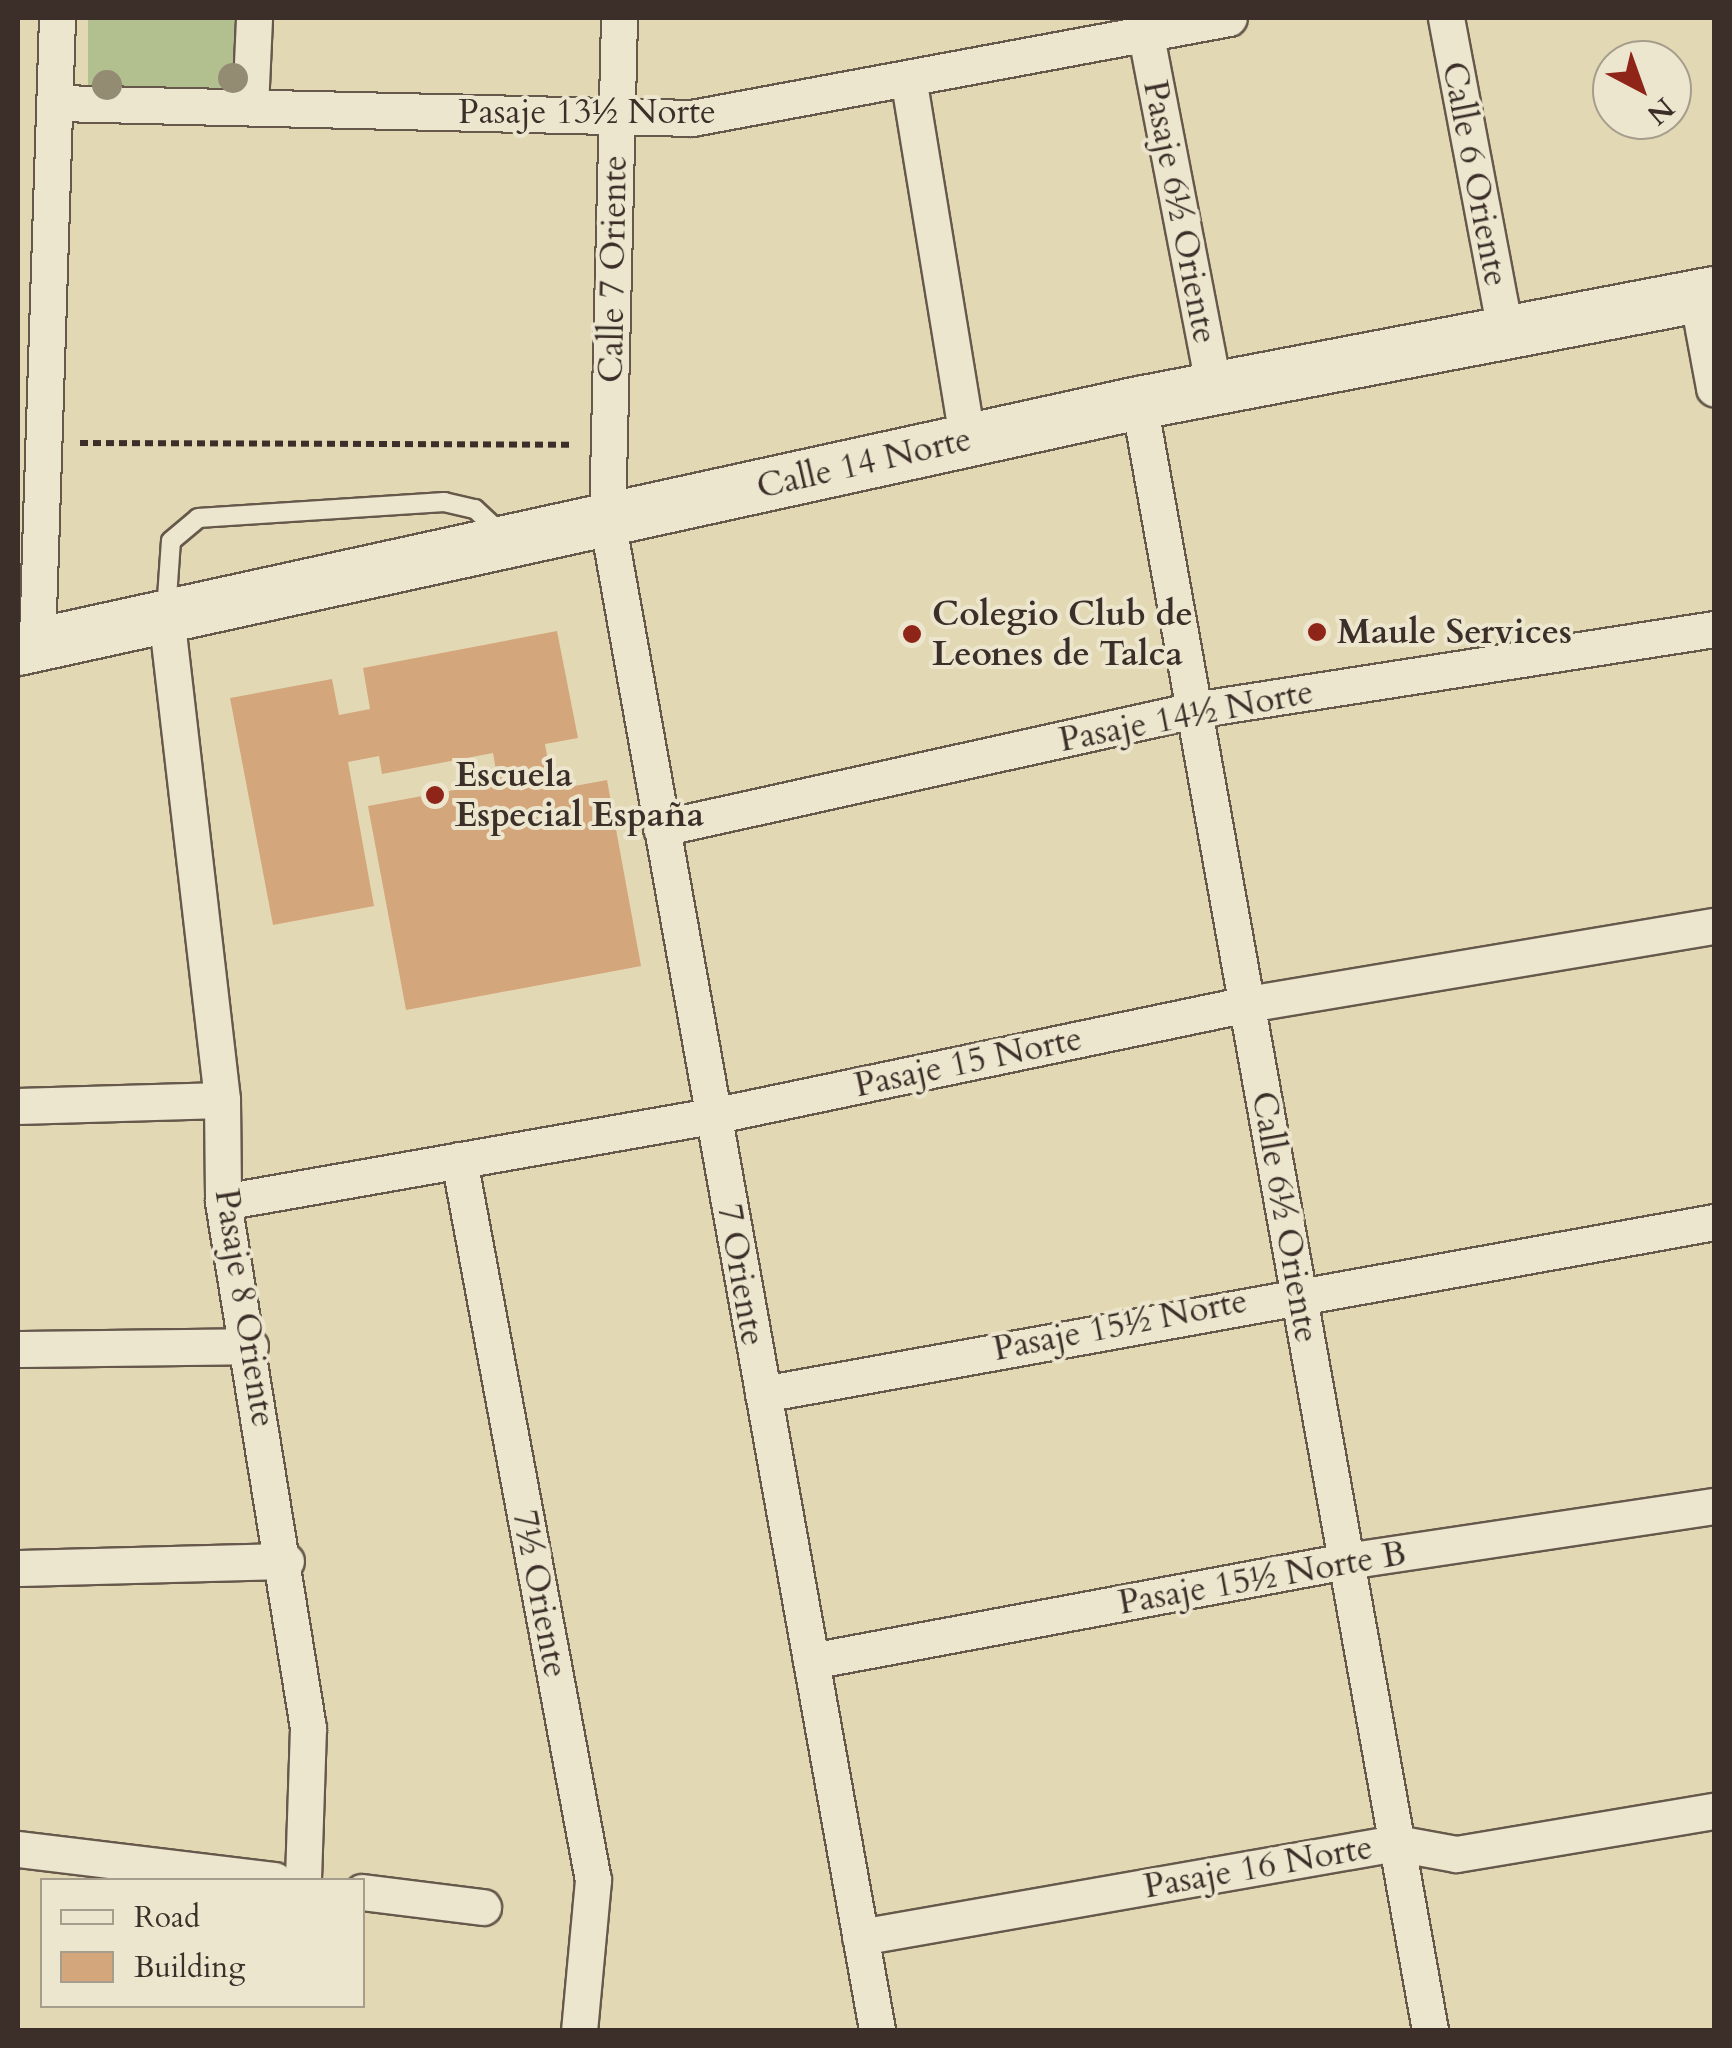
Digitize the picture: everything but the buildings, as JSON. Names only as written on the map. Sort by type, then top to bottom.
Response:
[{"type":"street","points":[[27,646],[57,104],[57,18]]},
{"type":"street","points":[[250,107],[254,18]]},
{"type":"street","name":"Calle 7 Oriente","points":[[608,520],[618,18]]},
{"type":"street","name":"Pasaje 13½ Norte","points":[[57,104],[717,116],[1229,18]]},
{"type":"street","name":"Calle 6 Oriente","points":[[1446,18],[1504,330]]},
{"type":"street","name":"Pasaje 6½ Oriente","points":[[1146,36],[1214,388]]},
{"type":"street","points":[[908,82],[968,439]]},
{"type":"street","points":[[1706,295],[1714,388]]},
{"type":"street","name":"Calle 14 Norte","points":[[27,646],[1138,403],[1504,330],[1706,295]]},
{"type":"street","name":"Calle 6½ Oriente","points":[[1138,403],[1430,2030]]},
{"type":"street","name":"7 Oriente","points":[[608,520],[877,2030]]},
{"type":"street","name":"Pasaje 8 Oriente","points":[[166,615],[222,1100],[223,1202],[286,1561],[313,1780],[304,1878]]},
{"type":"street","name":"Pasaje 14½ Norte","points":[[661,828],[1194,710],[1714,629]]},
{"type":"street","name":"Pasaje 15 Norte","points":[[223,1202],[712,1116],[1247,1004],[1714,926]]},
{"type":"street","points":[[18,1106],[222,1100]]},
{"type":"street","name":"7½ Oriente","points":[[459,1160],[593,1880],[578,2030]]},
{"type":"street","name":"Pasaje 15½ Norte","points":[[763,1394],[1298,1291],[1714,1222]]},
{"type":"street","points":[[18,1349],[250,1346]]},
{"type":"street","name":"Pasaje 15½ Norte B","points":[[810,1661],[1346,1561],[1714,1506]]},
{"type":"street","points":[[18,1568],[286,1561]]},
{"type":"street","name":"Pasaje 16 Norte","points":[[860,1938],[1396,1843],[1456,1854],[1714,1811]]},
{"type":"street","points":[[18,1850],[257,1878]]},
{"type":"street","points":[[365,1892],[483,1907]]},
{"type":"lane","points":[[166,615],[171,541],[198,518],[444,502],[488,517],[508,542]]},
{"type":"path","points":[[39,443],[609,445]]},
{"type":"green space","points":[[88,18],[257,18],[253,88],[88,88]]},
{"type":"place","name":"Maule Services","points":[[1317,632]]},
{"type":"place","name":"Colegio Club de Leones de Talca","points":[[912,634]]},
{"type":"place","name":"Escuela Especial España","points":[[435,795]]}]
